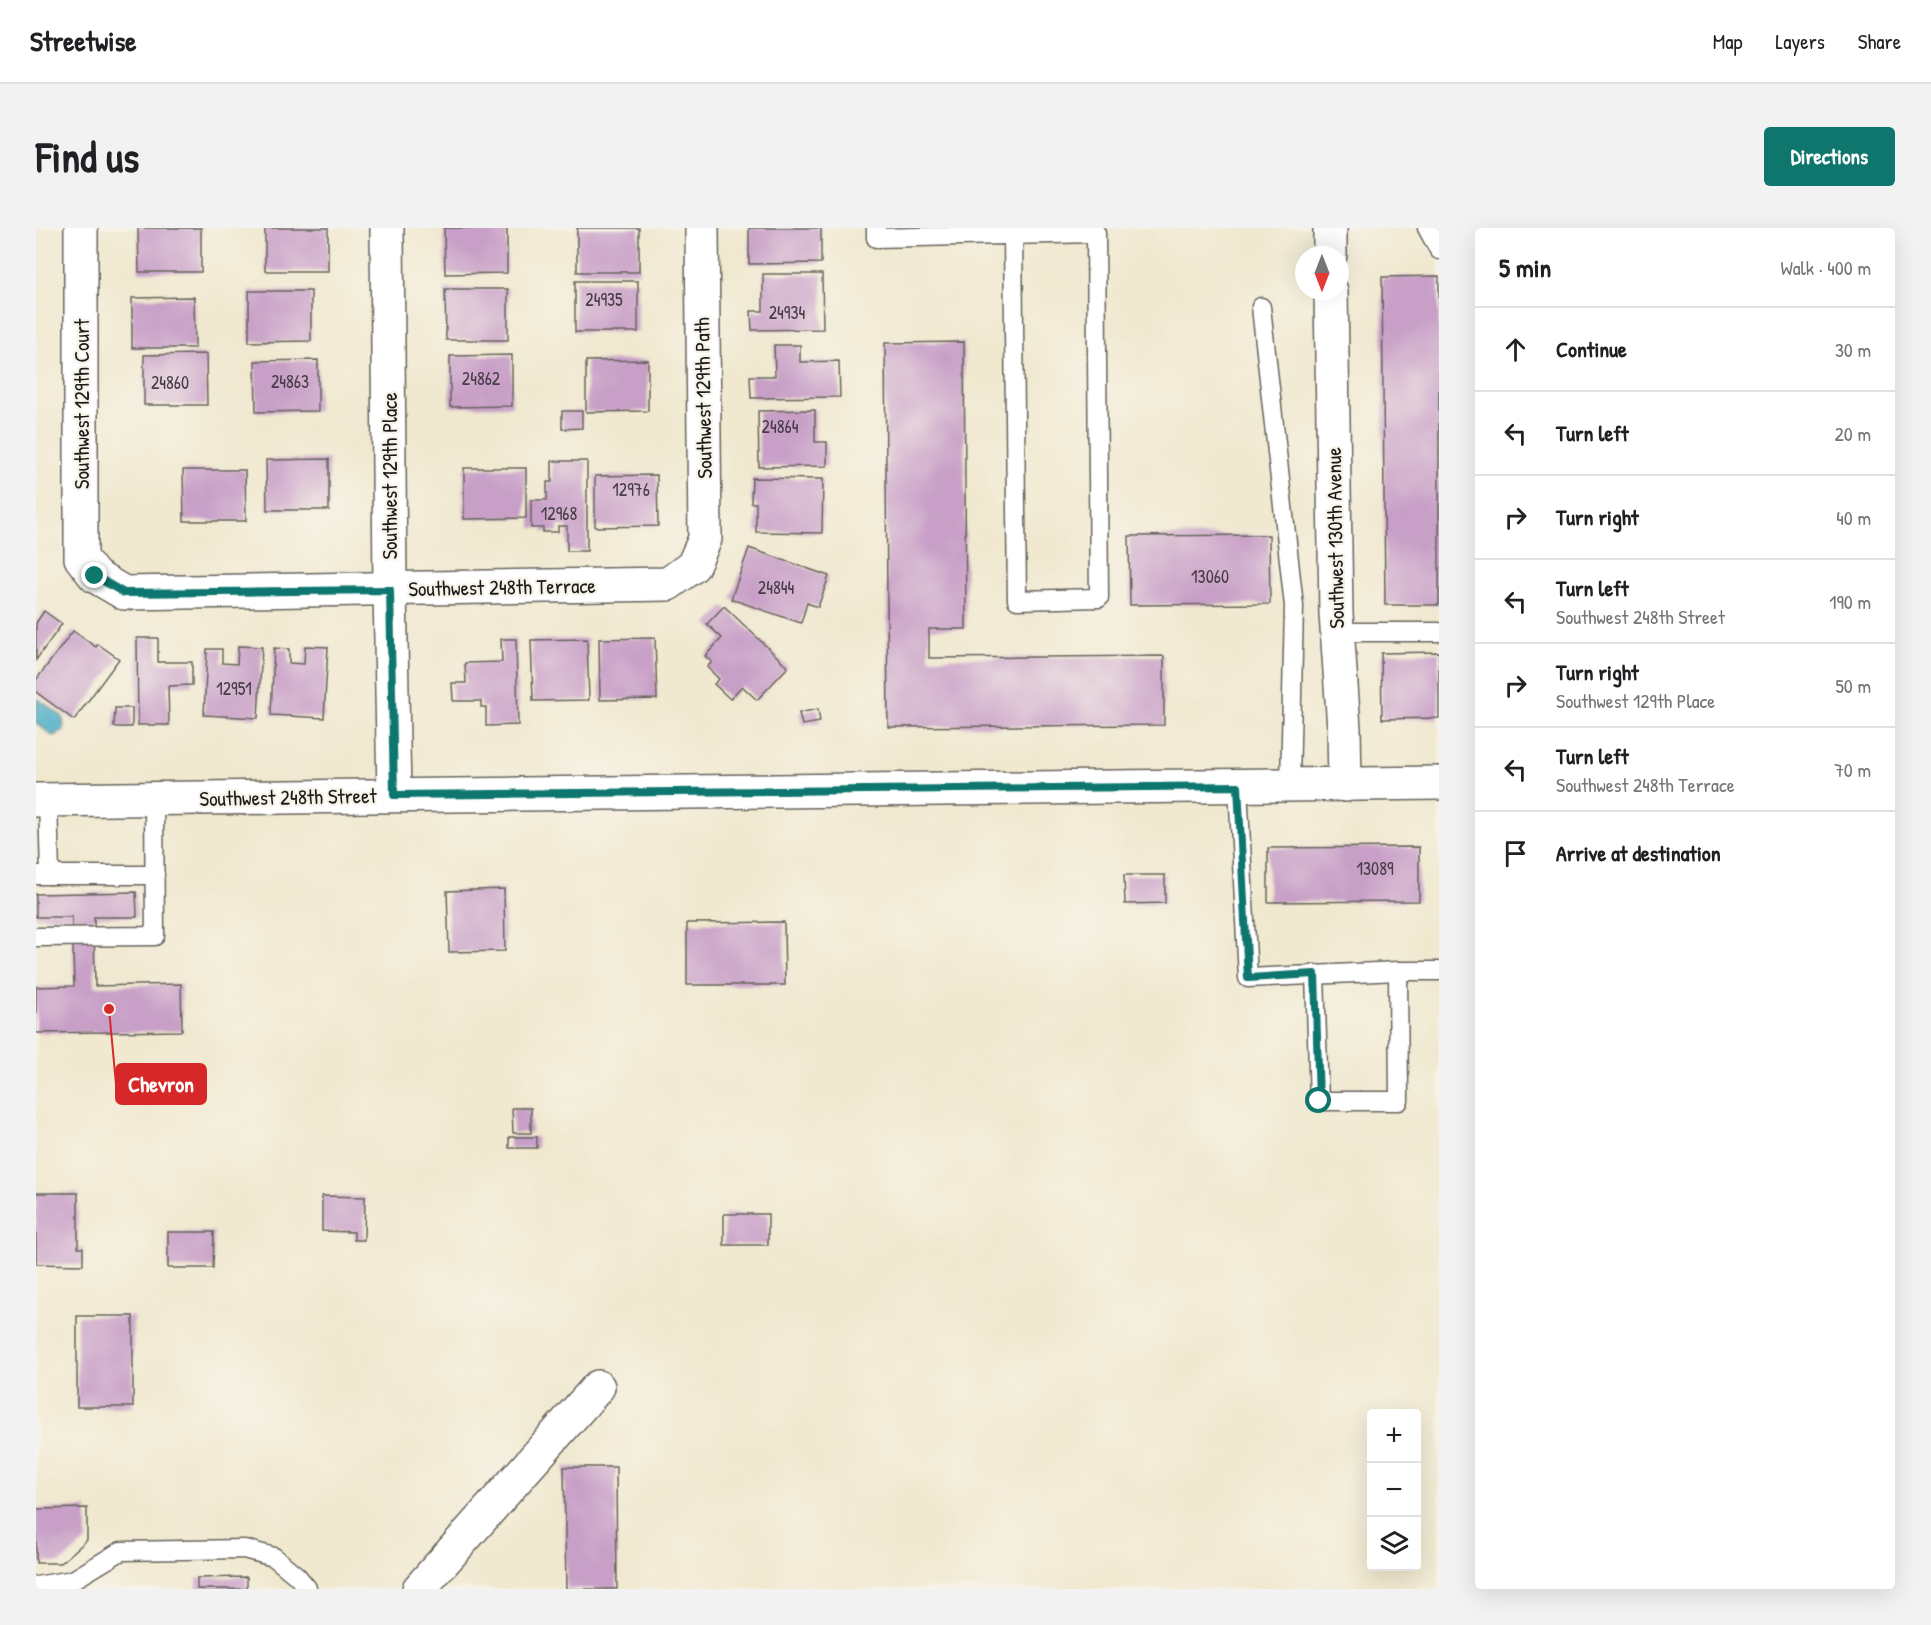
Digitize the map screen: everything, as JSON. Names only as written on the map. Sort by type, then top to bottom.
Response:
[{"type":"street","name":"Southwest 129th Court","points":[[81,228],[81,558],[95,576]]},
{"type":"street","name":"Southwest 129th Place","points":[[387,228],[394,795]]},
{"type":"street","name":"Southwest 129th Path","points":[[693,566],[705,540],[702,228]]},
{"type":"street","points":[[1329,228],[1330,246]]},
{"type":"street","name":"Southwest 130th Avenue","points":[[1331,300],[1337,633],[1345,785]]},
{"type":"street","name":"Southwest 248th Terrace","points":[[95,576],[124,593],[390,590],[668,584],[693,566]]},
{"type":"street","name":"Southwest 248th Street","points":[[42,800],[1439,783]]},
{"type":"street","points":[[419,1589],[598,1387]]},
{"type":"lane","points":[[876,228],[876,238],[1013,234],[1096,233],[1099,598],[1017,600],[1013,234]]},
{"type":"lane","points":[[1427,228],[1439,250]]},
{"type":"lane","points":[[1261,306],[1294,606],[1290,785]]},
{"type":"lane","points":[[1337,633],[1439,632]]},
{"type":"lane","points":[[1238,786],[1248,978],[1439,971]]},
{"type":"lane","points":[[36,937],[155,936],[154,798]]},
{"type":"lane","points":[[42,800],[43,875],[155,875]]},
{"type":"lane","points":[[1315,974],[1319,1101],[1399,1101],[1398,971]]},
{"type":"lane","points":[[36,1586],[73,1580],[121,1551],[244,1549],[274,1557],[297,1576],[306,1589]]},
{"type":"water","points":[[37,698],[63,717],[64,730],[53,736],[36,723]]},
{"type":"building","points":[[138,228],[201,228],[201,272],[139,272]]},
{"type":"building","points":[[265,228],[328,228],[328,271],[265,271]]},
{"type":"building","points":[[444,228],[507,228],[507,273],[445,274]]},
{"type":"building","points":[[577,228],[639,228],[639,272],[577,272]]},
{"type":"building","points":[[749,228],[821,228],[821,263],[749,264]]},
{"type":"building","points":[[763,274],[822,274],[823,329],[752,330],[751,311],[763,311]]},
{"type":"building","points":[[1439,276],[1439,605],[1385,605],[1382,277]]},
{"type":"building","points":[[575,281],[638,281],[638,332],[575,332]]},
{"type":"building","points":[[445,289],[508,289],[508,340],[446,340]]},
{"type":"building","points":[[249,291],[311,291],[311,341],[249,342]]},
{"type":"building","points":[[194,297],[195,348],[132,348],[132,298]]},
{"type":"building","points":[[964,342],[966,629],[929,629],[929,658],[1164,656],[1164,725],[888,727],[885,343]]},
{"type":"building","points":[[774,345],[800,345],[800,362],[839,361],[840,397],[751,398],[750,376],[775,376]]},
{"type":"building","points":[[206,354],[207,405],[144,405],[144,355]]},
{"type":"building","points":[[512,355],[512,406],[450,407],[450,356]]},
{"type":"building","points":[[318,360],[318,411],[256,412],[255,361]]},
{"type":"building","points":[[648,360],[648,411],[586,412],[586,361]]},
{"type":"building","points":[[815,410],[815,442],[827,442],[827,466],[759,467],[758,411]]},
{"type":"building","points":[[562,411],[582,411],[582,428],[562,429]]},
{"type":"building","points":[[329,459],[329,510],[267,510],[266,460]]},
{"type":"building","points":[[552,461],[587,461],[587,551],[567,551],[567,526],[558,526],[558,532],[543,532],[543,528],[531,528],[531,500],[547,500],[547,482],[552,482]]},
{"type":"building","points":[[464,468],[526,468],[526,518],[464,519]]},
{"type":"building","points":[[183,470],[245,470],[246,521],[184,521]]},
{"type":"building","points":[[657,475],[658,526],[595,527],[595,476]]},
{"type":"building","points":[[752,478],[823,479],[822,533],[756,532],[756,503],[751,503]]},
{"type":"building","points":[[1269,535],[1270,604],[1130,605],[1129,536]]},
{"type":"building","points":[[749,548],[829,576],[818,607],[807,603],[801,623],[731,599]]},
{"type":"building","points":[[724,606],[788,667],[757,700],[742,686],[730,699],[714,684],[719,679],[707,667],[712,662],[705,656],[722,638],[707,624]]},
{"type":"building","points":[[44,611],[62,624],[36,660],[36,623]]},
{"type":"building","points":[[73,631],[96,647],[98,644],[119,659],[74,720],[36,692],[36,680]]},
{"type":"building","points":[[137,638],[158,638],[158,662],[192,662],[192,685],[168,686],[169,725],[138,725]]},
{"type":"building","points":[[655,638],[657,699],[600,700],[599,639]]},
{"type":"building","points":[[501,639],[516,639],[518,725],[486,726],[486,707],[481,707],[481,701],[453,701],[452,683],[466,683],[465,663],[502,662]]},
{"type":"building","points":[[587,639],[589,700],[533,701],[531,640]]},
{"type":"building","points":[[238,646],[262,647],[258,718],[204,715],[207,649],[222,649],[222,663],[237,664]]},
{"type":"building","points":[[305,646],[328,647],[324,718],[271,715],[274,648],[289,649],[289,663],[304,664]]},
{"type":"building","points":[[1439,652],[1439,718],[1382,719],[1381,653]]},
{"type":"building","points":[[115,708],[132,708],[132,727],[114,727]]},
{"type":"building","points":[[818,709],[820,722],[802,725],[799,713]]},
{"type":"building","points":[[1419,847],[1419,901],[1268,902],[1268,848]]},
{"type":"building","points":[[1124,875],[1165,875],[1165,903],[1125,904]]},
{"type":"building","points":[[504,889],[505,951],[449,952],[447,891]]},
{"type":"building","points":[[136,892],[137,917],[94,917],[95,986],[181,984],[182,1031],[36,1033],[36,987],[74,986],[72,917],[36,917],[36,894]]},
{"type":"building","points":[[784,922],[785,985],[687,985],[687,923]]},
{"type":"building","points":[[512,1108],[531,1108],[531,1133],[513,1133]]},
{"type":"building","points":[[509,1137],[537,1137],[537,1148],[509,1148]]},
{"type":"building","points":[[36,1193],[78,1193],[78,1248],[83,1248],[83,1265],[36,1264]]},
{"type":"building","points":[[322,1196],[365,1197],[364,1240],[354,1240],[354,1232],[322,1231]]},
{"type":"building","points":[[724,1214],[768,1214],[768,1245],[724,1245]]},
{"type":"building","points":[[168,1232],[214,1232],[213,1268],[168,1268]]},
{"type":"building","points":[[77,1316],[133,1316],[133,1407],[77,1407]]},
{"type":"building","points":[[564,1467],[616,1467],[617,1589],[566,1589]]},
{"type":"building","points":[[87,1508],[87,1540],[61,1563],[36,1563],[36,1509]]},
{"type":"building","points":[[247,1577],[247,1589],[197,1589],[197,1578]]},
{"type":"place","name":"Chevron","points":[[109,1009]]},
{"type":"route","points":[[95,576],[124,593],[390,590],[394,795],[1238,786],[1248,978],[1315,974],[1319,1101]]}]
